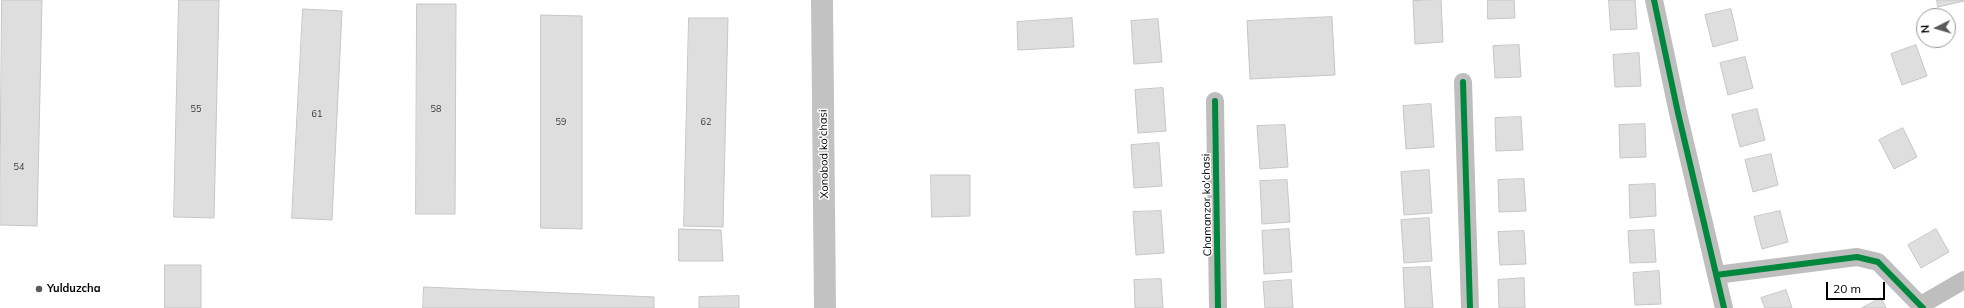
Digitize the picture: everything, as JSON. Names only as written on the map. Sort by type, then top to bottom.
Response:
[{"type":"main road","name":"Xonobod ko'chasi","points":[[822,0],[825,308]]},
{"type":"street","points":[[1654,0],[1678,113],[1724,308]]},
{"type":"street","points":[[1463,82],[1470,308]]},
{"type":"street","name":"Chamanzor ko'chasi","points":[[1216,101],[1218,308]]},
{"type":"street","points":[[1716,275],[1857,257],[1878,262],[1922,306],[1964,280]]},
{"type":"building","points":[[2,0],[42,0],[37,226],[0,225]]},
{"type":"building","points":[[179,0],[219,0],[214,218],[174,217]]},
{"type":"building","points":[[1441,0],[1443,42],[1415,44],[1413,1]]},
{"type":"building","points":[[1488,0],[1514,0],[1515,18],[1488,19]]},
{"type":"building","points":[[1609,0],[1635,0],[1637,29],[1611,30]]},
{"type":"building","points":[[1937,0],[1964,0],[1964,1],[1938,7]]},
{"type":"building","points":[[417,4],[456,4],[455,214],[416,214]]},
{"type":"building","points":[[303,9],[342,11],[332,220],[292,218]]},
{"type":"building","points":[[1731,9],[1738,40],[1713,47],[1705,15]]},
{"type":"building","points":[[541,15],[582,16],[582,229],[541,228]]},
{"type":"building","points":[[1332,17],[1335,75],[1250,79],[1247,21]]},
{"type":"building","points":[[689,18],[728,18],[723,227],[684,226]]},
{"type":"building","points":[[1072,18],[1074,47],[1018,50],[1017,22]]},
{"type":"building","points":[[1158,19],[1162,62],[1134,64],[1131,21]]},
{"type":"building","points":[[1519,45],[1521,77],[1495,78],[1493,46]]},
{"type":"building","points":[[1916,45],[1927,76],[1902,85],[1891,54]]},
{"type":"building","points":[[1639,53],[1641,86],[1615,87],[1613,55]]},
{"type":"building","points":[[1745,57],[1753,88],[1728,95],[1720,63]]},
{"type":"building","points":[[1163,88],[1166,131],[1138,133],[1135,90]]},
{"type":"building","points":[[1431,104],[1434,147],[1406,149],[1403,106]]},
{"type":"building","points":[[1757,109],[1765,140],[1740,147],[1732,115]]},
{"type":"building","points":[[1521,117],[1523,150],[1496,151],[1495,118]]},
{"type":"building","points":[[1645,124],[1646,157],[1620,158],[1619,125]]},
{"type":"building","points":[[1285,125],[1288,167],[1260,169],[1257,126]]},
{"type":"building","points":[[1903,128],[1917,157],[1894,169],[1879,140]]},
{"type":"building","points":[[1159,143],[1162,186],[1134,188],[1131,145]]},
{"type":"building","points":[[1771,154],[1778,185],[1753,192],[1745,160]]},
{"type":"building","points":[[1429,170],[1432,213],[1404,215],[1401,172]]},
{"type":"building","points":[[931,175],[970,175],[970,216],[932,217]]},
{"type":"building","points":[[1524,179],[1526,211],[1499,212],[1498,180]]},
{"type":"building","points":[[1287,180],[1290,222],[1262,224],[1260,181]]},
{"type":"building","points":[[1655,184],[1656,216],[1630,218],[1629,185]]},
{"type":"building","points":[[1161,211],[1164,253],[1136,255],[1133,212]]},
{"type":"building","points":[[1780,211],[1788,242],[1762,249],[1754,217]]},
{"type":"building","points":[[1429,218],[1432,261],[1404,263],[1401,220]]},
{"type":"building","points":[[679,229],[721,230],[723,261],[679,261]]},
{"type":"building","points":[[1289,229],[1292,272],[1264,274],[1262,231]]},
{"type":"building","points":[[1936,229],[1949,252],[1921,268],[1908,245]]},
{"type":"building","points":[[1654,230],[1656,262],[1630,263],[1628,231]]},
{"type":"building","points":[[1524,231],[1526,264],[1500,265],[1498,232]]},
{"type":"building","points":[[165,265],[201,265],[201,308],[165,308]]},
{"type":"building","points":[[1430,267],[1433,308],[1405,308],[1403,268]]},
{"type":"building","points":[[1659,271],[1661,304],[1635,305],[1633,273]]},
{"type":"building","points":[[1524,278],[1525,308],[1499,308],[1498,280]]},
{"type":"building","points":[[1161,279],[1163,308],[1135,308],[1134,280]]},
{"type":"building","points":[[1291,280],[1293,308],[1265,308],[1263,282]]},
{"type":"building","points":[[424,287],[654,297],[654,308],[423,308]]},
{"type":"building","points":[[1786,290],[1792,308],[1765,308],[1761,298]]},
{"type":"building","points":[[739,296],[739,308],[699,308],[699,297]]},
{"type":"building","points":[[1881,298],[1886,308],[1862,308]]},
{"type":"cycle path","points":[[1654,0],[1678,113],[1724,308]]},
{"type":"cycle path","points":[[1463,82],[1470,308]]},
{"type":"cycle path","points":[[1215,101],[1218,308]]},
{"type":"cycle path","points":[[1716,275],[1857,257],[1878,262],[1923,308]]},
{"type":"place","name":"Yulduzcha","points":[[39,289]]}]
